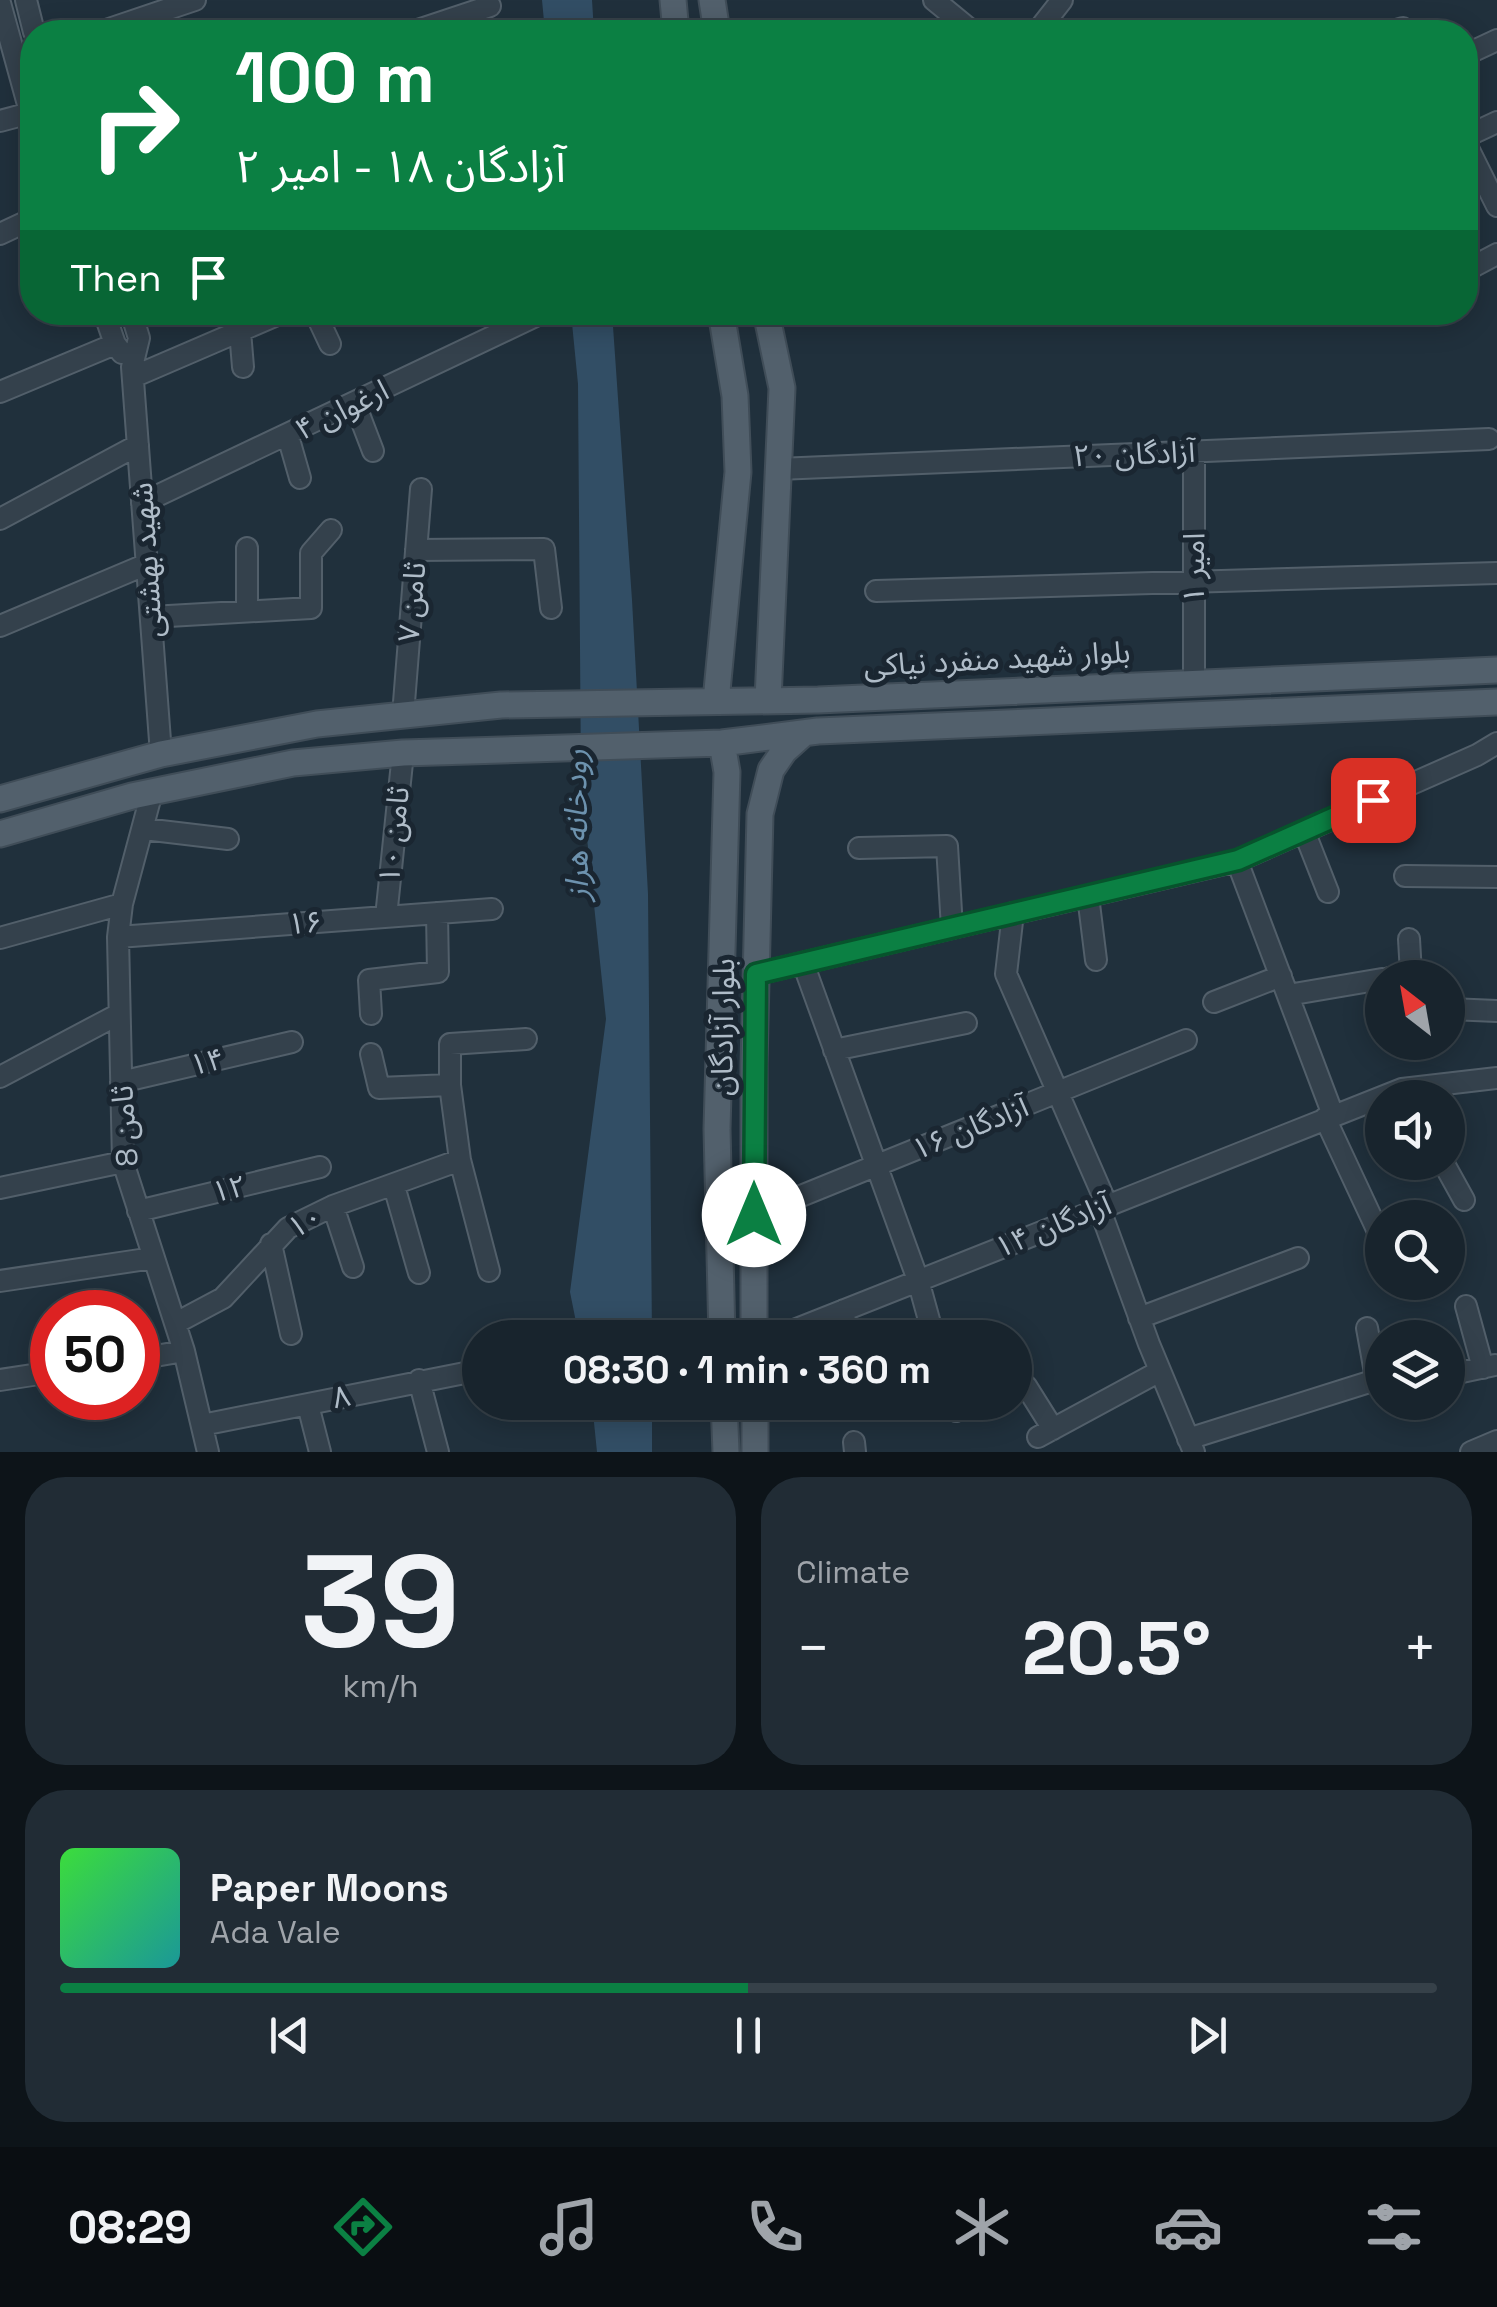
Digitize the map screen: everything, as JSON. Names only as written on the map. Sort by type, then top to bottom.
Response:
[{"type":"main road","points":[[716,700],[738,472],[736,396],[723,325]]},
{"type":"main road","points":[[768,700],[782,388],[769,325]]},
{"type":"main road","points":[[738,472],[778,470]]},
{"type":"main road","name":"بلوار شهید منفرد نیاکی","points":[[0,799],[161,754],[317,724],[500,705],[1012,692],[1497,670]]},
{"type":"main road","points":[[1066,689],[1057,702],[1068,720]]},
{"type":"main road","points":[[1010,723],[1020,710],[1012,692]]},
{"type":"main road","points":[[0,834],[152,792],[293,763],[403,752],[722,743],[804,733],[1497,702]]},
{"type":"main road","points":[[403,715],[403,752]]},
{"type":"main road","points":[[370,755],[373,718]]},
{"type":"main road","name":"بلوار آزادگان","points":[[754,1320],[760,814],[771,770],[804,733]]},
{"type":"main road","name":"بلوار آزادگان","points":[[722,743],[727,772],[718,1083],[722,1320]]},
{"type":"main road","points":[[718,1083],[754,1080]]},
{"type":"main road","points":[[725,1420],[726,1452]]},
{"type":"main road","points":[[755,1420],[756,1452]]},
{"type":"street","points":[[136,20],[195,0]]},
{"type":"street","points":[[934,0],[958,20]]},
{"type":"street","points":[[1046,20],[1062,0]]},
{"type":"street","points":[[0,3],[6,45],[20,85]]},
{"type":"street","points":[[448,20],[490,6]]},
{"type":"street","points":[[1478,180],[1497,206]]},
{"type":"street","points":[[108,325],[115,344],[133,372],[230,325]]},
{"type":"street","name":"شهید بهشتی","points":[[135,325],[139,338],[133,372],[161,754]]},
{"type":"street","points":[[236,325],[243,366]]},
{"type":"street","points":[[321,325],[330,344]]},
{"type":"street","name":"ارغوان ۴","points":[[142,502],[517,325]]},
{"type":"street","points":[[0,392],[115,344]]},
{"type":"street","points":[[355,404],[373,451]]},
{"type":"street","points":[[288,436],[300,478]]},
{"type":"street","name":"آزادگان ۲۰","points":[[778,470],[1489,439]]},
{"type":"street","points":[[0,519],[138,444]]},
{"type":"street","name":"امیر ۱","points":[[1194,452],[1194,684]]},
{"type":"street","name":"ثامن ۷","points":[[403,715],[421,489]]},
{"type":"street","points":[[151,617],[312,608],[311,553],[331,530]]},
{"type":"street","points":[[247,548],[247,612]]},
{"type":"street","points":[[416,550],[544,549],[551,608]]},
{"type":"street","points":[[0,626],[147,564]]},
{"type":"street","points":[[876,591],[1497,572]]},
{"type":"street","points":[[756,974],[1238,860],[1476,755],[1497,742]]},
{"type":"street","name":"ثامن ۱۰","points":[[386,917],[403,752]]},
{"type":"street","name":"ثامن 8","points":[[152,792],[122,904],[118,937],[123,1162],[176,1323],[208,1452]]},
{"type":"street","points":[[144,829],[228,839]]},
{"type":"street","points":[[1304,831],[1328,892]]},
{"type":"street","points":[[859,848],[947,846],[952,928]]},
{"type":"street","points":[[1238,860],[1329,1116],[1365,1202]]},
{"type":"street","points":[[1405,876],[1497,877]]},
{"type":"street","points":[[1088,896],[1096,960]]},
{"type":"street","points":[[0,938],[122,904]]},
{"type":"street","name":"۱۶","points":[[118,937],[492,910]]},
{"type":"street","points":[[371,1014],[369,980],[438,972],[436,913]]},
{"type":"street","points":[[1013,913],[1006,974],[1103,1206],[1139,1318],[1191,1446],[1365,1383]]},
{"type":"street","points":[[1410,939],[1411,960]]},
{"type":"street","points":[[803,963],[929,1320]]},
{"type":"street","points":[[1214,1002],[1284,986],[1365,980]]},
{"type":"street","points":[[1465,1010],[1497,1011]]},
{"type":"street","points":[[0,1077],[119,1014]]},
{"type":"street","points":[[834,1050],[966,1023]]},
{"type":"street","points":[[489,1271],[460,1160],[450,1084],[450,1044],[526,1039]]},
{"type":"street","name":"آزادگان ۱۶","points":[[754,1215],[1186,1040]]},
{"type":"street","name":"۱۴","points":[[121,1082],[292,1042]]},
{"type":"street","points":[[372,1054],[379,1088],[450,1084]]},
{"type":"street","name":"آزادگان ۱۴","points":[[1465,1083],[1497,1078]]},
{"type":"street","name":"آزادگان ۱۴","points":[[819,1320],[1365,1105]]},
{"type":"street","name":"۱۰","points":[[176,1323],[223,1298],[288,1228],[332,1206],[460,1160]]},
{"type":"street","points":[[0,1188],[123,1162]]},
{"type":"street","name":"۱۲","points":[[138,1211],[320,1167]]},
{"type":"street","points":[[1453,1180],[1464,1200]]},
{"type":"street","points":[[394,1186],[418,1273]]},
{"type":"street","points":[[332,1206],[353,1267]]},
{"type":"street","points":[[270,1244],[291,1334]]},
{"type":"street","points":[[0,1281],[153,1258]]},
{"type":"street","points":[[1139,1318],[1298,1258]]},
{"type":"street","points":[[1465,1371],[1490,1366],[1466,1306]]},
{"type":"street","points":[[844,1310],[845,1320]]},
{"type":"street","points":[[160,1355],[184,1351]]},
{"type":"street","points":[[1032,1400],[1046,1433],[1160,1371]]},
{"type":"street","name":"۸","points":[[202,1425],[462,1373]]},
{"type":"street","points":[[0,1380],[30,1375]]},
{"type":"street","points":[[419,1380],[438,1452]]},
{"type":"street","points":[[308,1405],[320,1452]]},
{"type":"street","points":[[1471,1452],[1497,1441]]},
{"type":"water","points":[[542,0],[592,0],[593,20],[544,20]]},
{"type":"water","points":[[572,325],[613,325],[648,894],[652,1320],[576,1320],[570,1292],[606,1019],[581,781],[578,384]]},
{"type":"water","points":[[594,1420],[652,1420],[652,1452],[597,1452]]},
{"type":"route","points":[[754,1215],[756,974],[1238,860],[1373,800]]},
{"type":"water label","name":"رودخانه هراز","points":[[576,825]]}]
